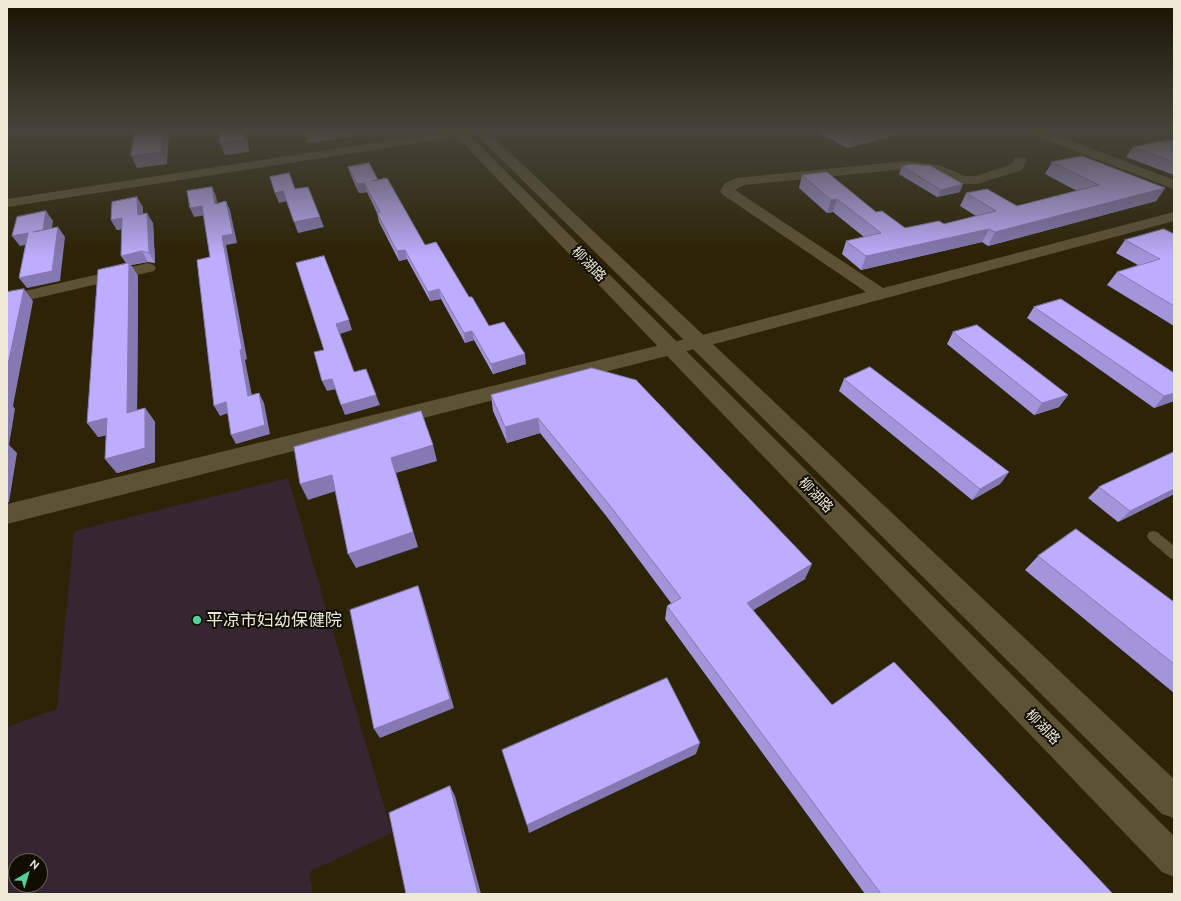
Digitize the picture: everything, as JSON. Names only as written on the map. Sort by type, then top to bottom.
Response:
[{"type":"street","points":[[7,203],[199,173]]},
{"type":"street","name":"柳湖路","points":[[508,173],[672,348],[1174,860]]},
{"type":"street","name":"柳湖路","points":[[514,173],[698,342],[1174,802]]},
{"type":"street","points":[[823,173],[741,181],[730,186],[727,191],[880,294]]},
{"type":"street","points":[[946,173],[963,180],[977,180],[998,173]]},
{"type":"street","points":[[1143,173],[1174,185]]},
{"type":"street","points":[[7,514],[698,342],[1174,216]]},
{"type":"street","points":[[7,300],[148,268]]},
{"type":"lane","points":[[1153,536],[1174,554]]},
{"type":"shaded area","name":"平凉市妇幼保健院","points":[[288,478],[392,833],[309,872],[313,894],[7,894],[7,727],[57,709],[74,531]]},
{"type":"building","points":[[289,173],[295,189],[308,187],[320,217],[294,222],[283,191],[275,193],[270,177]]},
{"type":"building","points":[[351,173],[374,173],[378,180],[387,178],[425,245],[436,242],[469,297],[472,297],[489,326],[504,322],[525,354],[491,364],[472,331],[464,333],[439,289],[428,292],[405,250],[397,251],[377,213],[380,212],[364,183],[357,184]]},
{"type":"building","points":[[828,173],[876,212],[882,211],[905,228],[939,221],[944,224],[996,211],[966,193],[987,189],[1017,206],[1099,185],[1075,173],[1126,173],[1165,188],[995,232],[989,229],[866,256],[846,241],[881,233],[837,199],[831,200],[802,175]]},
{"type":"building","points":[[913,173],[944,173],[963,184],[941,190]]},
{"type":"building","points":[[212,187],[215,204],[226,201],[233,234],[222,236],[242,349],[240,350],[248,396],[259,393],[265,425],[231,435],[226,402],[214,406],[197,260],[210,257],[202,206],[190,208],[187,191]]},
{"type":"building","points":[[137,197],[138,215],[147,213],[149,253],[142,251],[121,256],[122,218],[111,220],[112,202]]},
{"type":"building","points":[[46,211],[43,230],[58,227],[52,271],[19,278],[28,233],[12,236],[17,217]]},
{"type":"building","points":[[1164,229],[1174,234],[1174,306],[1117,272],[1160,259],[1125,240]]},
{"type":"building","points":[[324,256],[349,320],[336,324],[354,372],[366,369],[376,395],[341,405],[332,379],[322,381],[314,352],[324,350],[296,263]]},
{"type":"building","points":[[129,263],[127,413],[145,408],[145,448],[105,459],[107,418],[87,423],[98,270]]},
{"type":"building","points":[[24,289],[7,369],[7,292]]},
{"type":"building","points":[[1061,299],[1174,373],[1174,393],[1164,396],[1034,307]]},
{"type":"building","points":[[977,325],[1068,395],[1042,403],[953,332]]},
{"type":"building","points":[[870,367],[1009,472],[980,489],[844,379]]},
{"type":"building","points":[[592,368],[636,380],[812,564],[747,603],[832,705],[894,662],[1113,894],[881,894],[667,606],[681,598],[607,502],[538,418],[505,427],[491,395]]},
{"type":"building","points":[[421,411],[433,445],[391,458],[413,532],[348,554],[332,475],[300,484],[294,447]]},
{"type":"building","points":[[1174,452],[1174,489],[1130,511],[1099,487]]},
{"type":"building","points":[[1076,529],[1174,602],[1174,664],[1038,556]]},
{"type":"building","points":[[418,586],[450,699],[374,729],[350,610]]},
{"type":"building","points":[[667,678],[700,743],[527,825],[502,750]]},
{"type":"building","points":[[450,786],[478,894],[406,894],[389,813]]},
{"type":"place","name":"平凉市妇幼保健院","points":[[197,620]]}]
